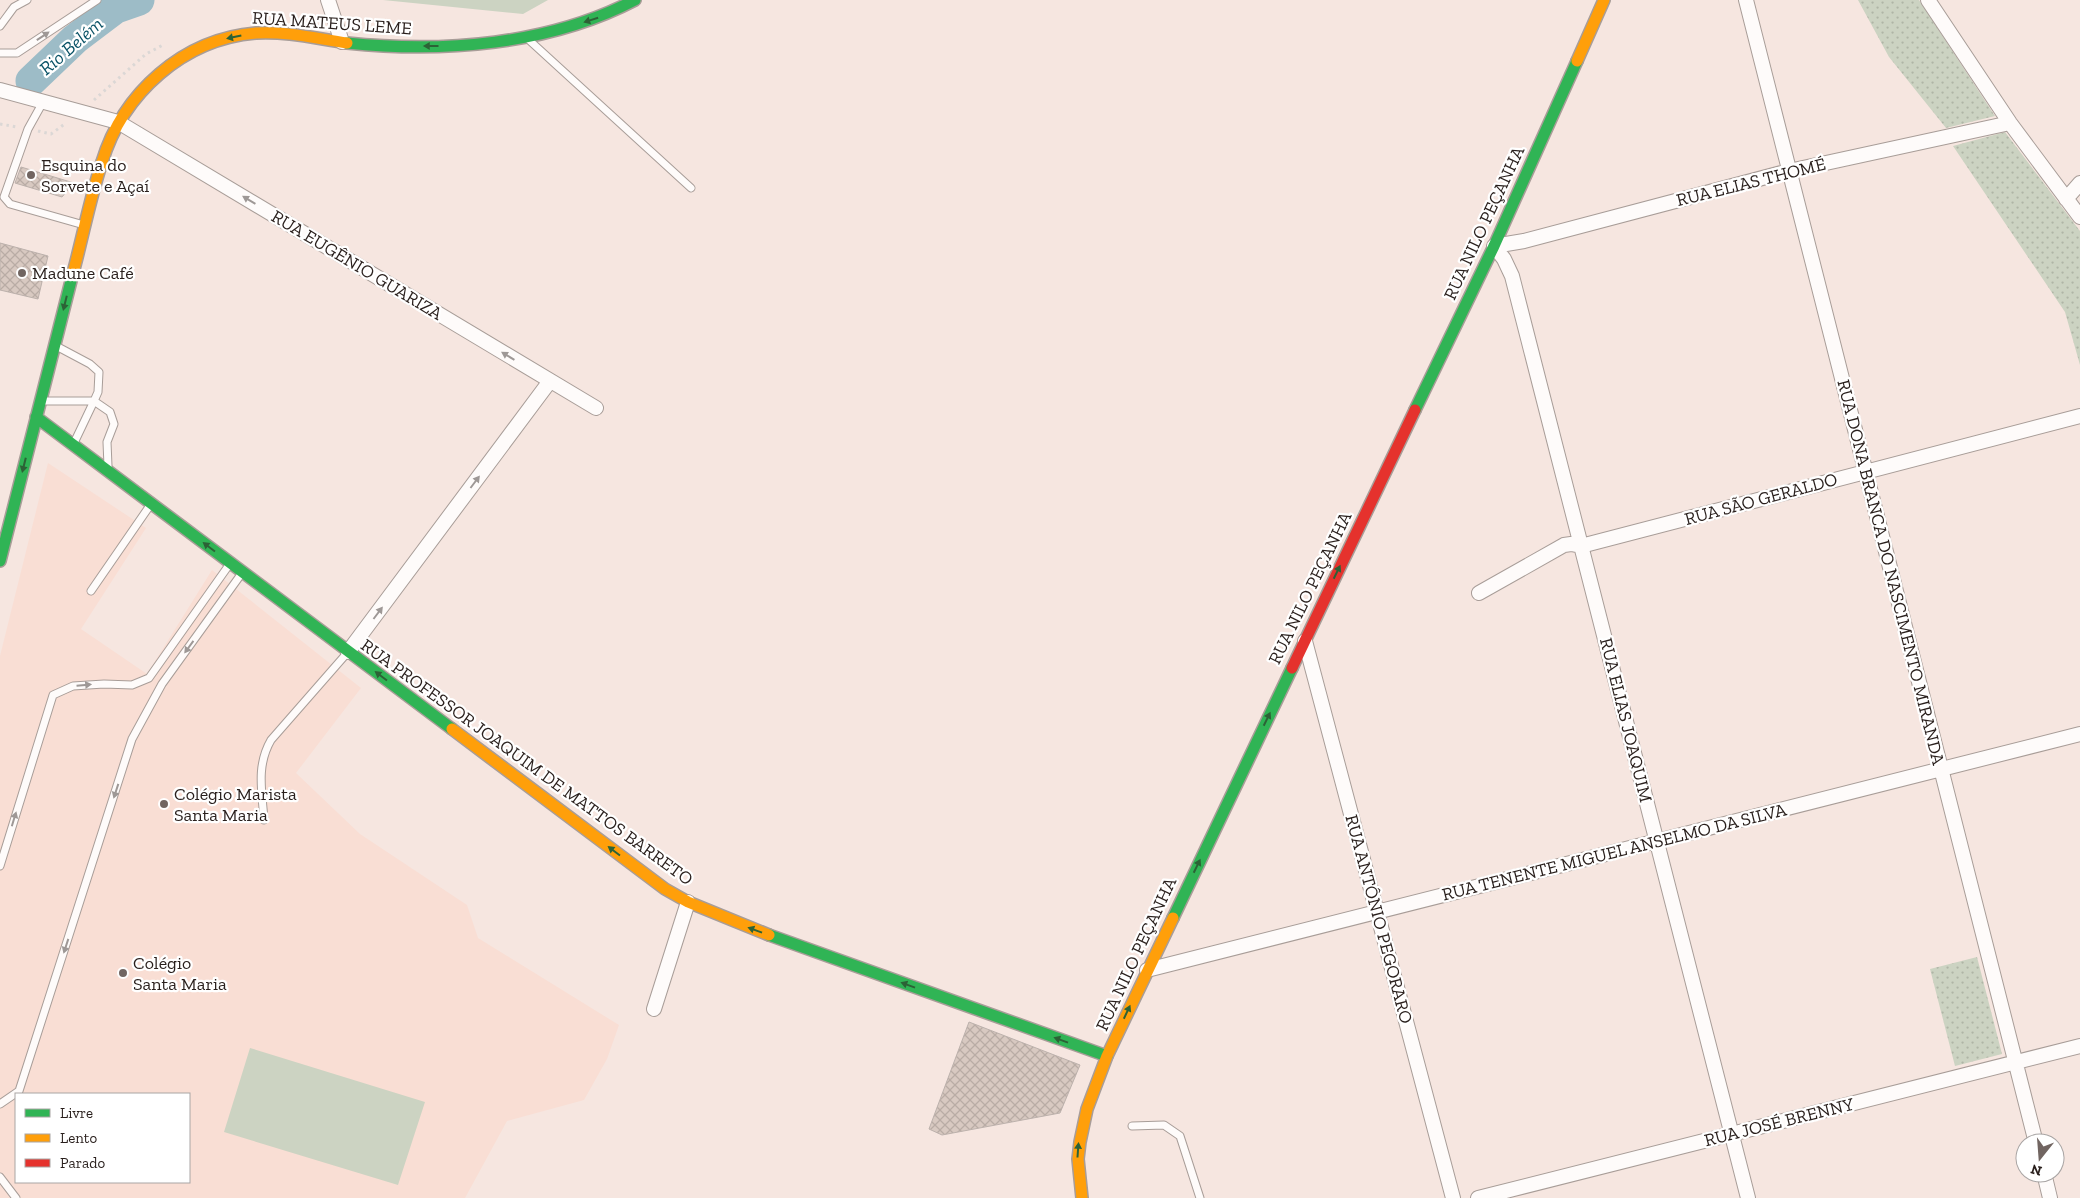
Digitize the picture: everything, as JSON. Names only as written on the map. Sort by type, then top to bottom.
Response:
[{"type":"main road","name":"RUA MATEUS LEME","points":[[0,561],[102,161],[110,138],[131,102],[144,86],[162,70],[179,59],[225,38],[249,34],[270,34],[342,42],[440,46],[483,43],[524,36],[592,20],[635,0]]},
{"type":"main road","name":"RUA NILO PEÇANHA","points":[[1082,1198],[1077,1173],[1083,1118],[1107,1056],[1494,246],[1604,0]]},
{"type":"main road","name":"RUA PROFESSOR JOAQUIM DE MATTOS BARRETO","points":[[36,417],[665,889],[688,902],[734,922],[1107,1056]]},
{"type":"street","points":[[328,0],[342,42]]},
{"type":"street","name":"RUA DONA BRANCA DO NASCIMENTO MIRANDA","points":[[1746,0],[2034,1133]]},
{"type":"street","points":[[1928,0],[2010,123],[2080,217]]},
{"type":"street","name":"RUA EUGÊNIO GUARIZA","points":[[0,90],[118,122],[596,408]]},
{"type":"street","name":"RUA ELIAS THOMÉ","points":[[1494,246],[1524,241],[1790,171],[2010,123]]},
{"type":"street","points":[[2066,199],[2080,183]]},
{"type":"street","name":"RUA ELIAS JOAQUIM","points":[[1494,246],[1512,276],[1748,1198]]},
{"type":"street","points":[[348,652],[550,381]]},
{"type":"street","name":"RUA SÃO GERALDO","points":[[1480,593],[1558,548],[1571,544],[1581,546],[2080,416]]},
{"type":"street","name":"RUA ANTÔNIO PEGORARO","points":[[1305,640],[1453,1198]]},
{"type":"street","name":"RUA TENENTE MIGUEL ANSELMO DA SILVA","points":[[1147,970],[2080,734]]},
{"type":"street","points":[[654,1009],[688,902]]},
{"type":"street","name":"RUA JOSÉ BRENNY","points":[[1478,1198],[2080,1046]]},
{"type":"street","points":[[2046,1183],[2050,1198]]},
{"type":"lane","points":[[0,26],[14,7],[27,0]]},
{"type":"lane","points":[[0,53],[17,53],[97,0]]},
{"type":"lane","points":[[524,36],[691,188]]},
{"type":"lane","points":[[44,102],[28,130],[4,197],[10,204],[85,226]]},
{"type":"lane","points":[[55,345],[90,364],[99,372],[98,392],[73,445]]},
{"type":"lane","points":[[41,401],[94,401],[110,412],[114,424],[107,442],[108,471]]},
{"type":"lane","points":[[91,591],[151,504]]},
{"type":"lane","points":[[0,866],[53,695],[73,686],[132,685],[149,678],[230,563]]},
{"type":"lane","points":[[16,1093],[19,1091],[132,739],[162,684],[243,572]]},
{"type":"lane","points":[[264,820],[261,766],[264,752],[271,740],[348,652]]},
{"type":"lane","points":[[0,1104],[15,1094]]},
{"type":"lane","points":[[1132,1126],[1164,1125],[1180,1136],[1200,1198]]},
{"type":"lane","points":[[0,1177],[16,1198]]},
{"type":"shaded area","name":"Colégio Marista Santa Maria","points":[[48,463],[146,528],[81,629],[147,674],[212,570],[361,688],[296,773],[360,834],[467,905],[478,938],[619,1025],[607,1059],[584,1100],[507,1121],[465,1198],[0,1198],[0,656]]},
{"type":"green space","points":[[383,0],[548,0],[523,14]]},
{"type":"green space","points":[[1858,0],[1919,0],[1995,116],[1946,128],[1889,57]]},
{"type":"green space","points":[[2005,132],[2080,231],[2080,365],[2065,312],[1953,146]]},
{"type":"green space","points":[[1977,957],[2002,1054],[1955,1066],[1930,969]]},
{"type":"green space","points":[[250,1048],[425,1102],[398,1185],[224,1132]]},
{"type":"building","name":"Esquina do Sorvete e Açaí","points":[[21,167],[74,183],[62,197],[15,183]]},
{"type":"building","name":"Madune Café","points":[[0,243],[48,256],[38,299],[0,290]]},
{"type":"building","points":[[969,1022],[1080,1065],[1060,1113],[942,1135],[929,1129]]},
{"type":"waterway","name":"Rio Belém","points":[[31,81],[75,39],[116,8],[139,0]]},
{"type":"traffic: fast","points":[[347,43],[420,47],[458,46],[495,42],[567,27],[602,15],[635,0]]},
{"type":"traffic: fast","points":[[1415,410],[1494,246],[1577,61]]},
{"type":"traffic: fast","points":[[0,561],[73,273]]},
{"type":"traffic: fast","points":[[36,417],[452,729]]},
{"type":"traffic: fast","points":[[1173,918],[1292,668]]},
{"type":"traffic: fast","points":[[769,935],[1107,1056]]},
{"type":"traffic: slow","points":[[1577,61],[1604,0]]},
{"type":"traffic: slow","points":[[73,273],[94,189],[112,137],[125,114],[141,92],[160,74],[181,58],[204,46],[229,37],[256,33],[291,34],[347,43]]},
{"type":"traffic: slow","points":[[452,729],[665,889],[688,902],[769,935]]},
{"type":"traffic: slow","points":[[1082,1198],[1078,1159],[1087,1109],[1107,1056],[1173,918]]},
{"type":"traffic: jam","points":[[1292,668],[1415,410]]},
{"type":"place","name":"Esquina do Sorvete e Açaí","points":[[31,175]]},
{"type":"place","name":"Madune Café","points":[[22,273]]},
{"type":"place","name":"Colégio Marista Santa Maria","points":[[164,804]]},
{"type":"place","name":"Colégio Santa Maria","points":[[123,973]]}]
